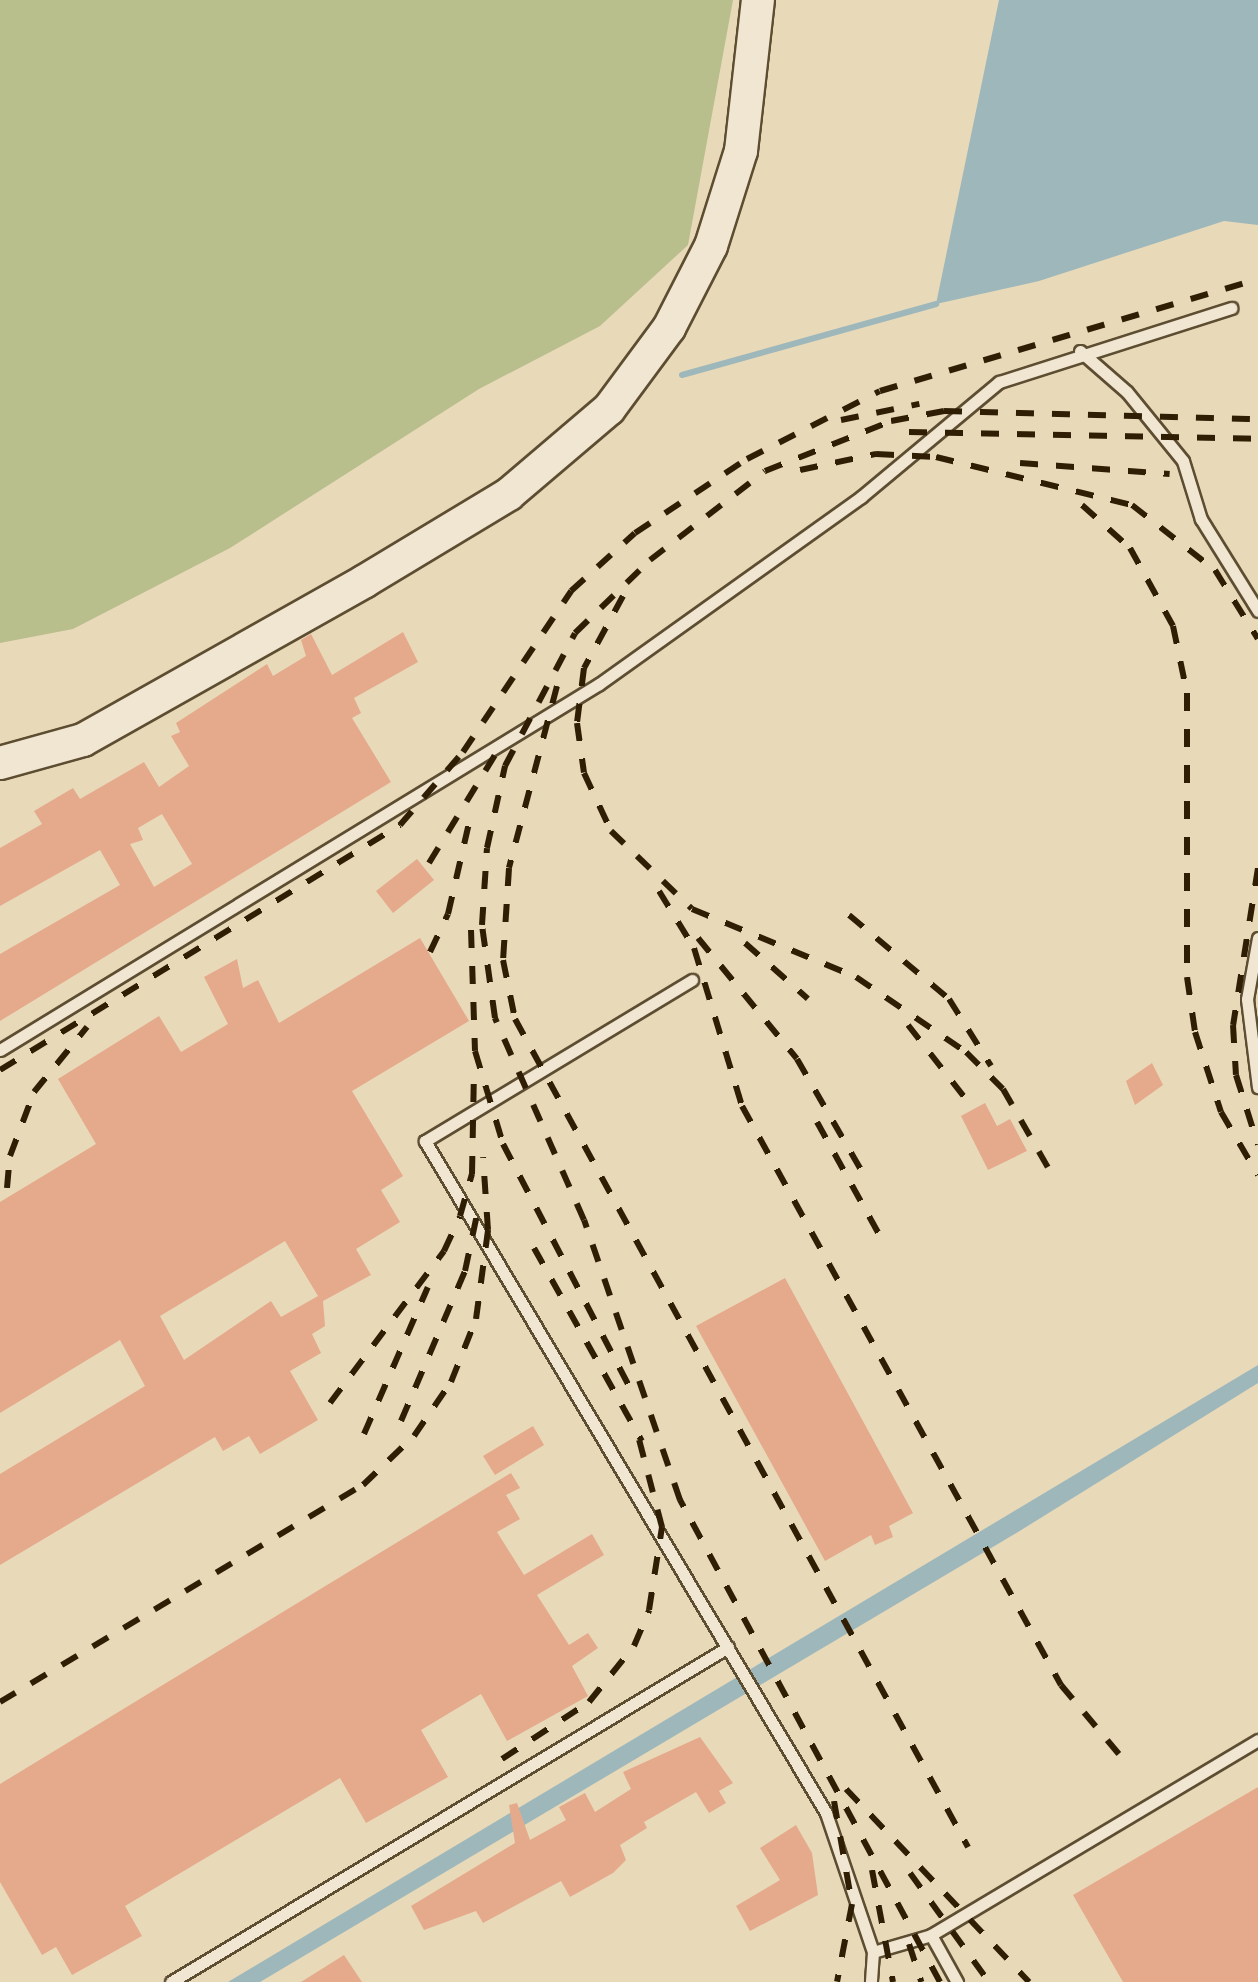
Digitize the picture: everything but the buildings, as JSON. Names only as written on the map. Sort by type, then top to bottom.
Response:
[{"type":"street","points":[[0,763],[83,740],[326,604],[509,494],[609,409],[669,328],[712,246],[741,151],[758,0]]},
{"type":"lane","points":[[0,1050],[598,684],[861,497],[999,382],[1080,350],[1231,308]]},
{"type":"lane","points":[[1080,350],[1127,392],[1183,462],[1201,519],[1258,611]]},
{"type":"lane","points":[[1258,938],[1246,999],[1258,1087]]},
{"type":"lane","points":[[692,980],[425,1141],[826,1812],[873,1952],[871,1982]]},
{"type":"lane","points":[[172,1982],[728,1647]]},
{"type":"lane","points":[[873,1952],[931,1935],[1258,1740]]},
{"type":"lane","points":[[931,1935],[957,1982]]},
{"type":"green space","points":[[0,0],[733,0],[688,245],[600,326],[479,389],[230,548],[73,629],[0,643]]},
{"type":"water","points":[[999,0],[1258,0],[1258,225],[1224,221],[1039,281],[936,304]]},
{"type":"water","points":[[1258,1365],[1258,1383],[1018,1532],[260,1982],[228,1982]]},
{"type":"waterway","points":[[682,375],[936,304]]},
{"type":"railway","points":[[0,1070],[400,825],[463,752],[571,591],[635,533],[747,459],[880,391],[1258,279]]},
{"type":"railway","points":[[841,420],[919,404]]},
{"type":"railway","points":[[940,1982],[680,1500],[584,1220],[495,1018],[482,925],[487,848],[505,766],[575,633],[650,560],[765,471],[891,421],[944,411],[1258,419]]},
{"type":"railway","points":[[909,432],[1258,439]]},
{"type":"railway","points":[[800,470],[876,454],[936,457],[1132,505],[1215,570],[1258,639]]},
{"type":"railway","points":[[1020,463],[1170,474]]},
{"type":"railway","points":[[1082,505],[1130,548],[1173,626],[1187,693],[1187,977],[1195,1032],[1221,1112],[1258,1175]]},
{"type":"railway","points":[[623,596],[584,668],[577,723],[584,773],[611,831],[692,909],[856,977],[966,1052],[1003,1089],[1054,1178]]},
{"type":"railway","points":[[557,686],[509,868],[503,960],[515,1019],[968,1847]]},
{"type":"railway","points":[[429,863],[504,740]]},
{"type":"railway","points":[[430,952],[448,914],[470,819]]},
{"type":"railway","points":[[1258,868],[1233,1025],[1236,1075],[1258,1145]]},
{"type":"railway","points":[[659,891],[694,948],[742,1106],[1061,1685],[1129,1766]]},
{"type":"railway","points":[[849,915],[949,999],[991,1066]]},
{"type":"railway","points":[[471,930],[475,1051],[503,1144],[633,1394]]},
{"type":"railway","points":[[698,938],[797,1059],[867,1180]]},
{"type":"railway","points":[[745,943],[808,999]]},
{"type":"railway","points":[[908,1025],[969,1103]]},
{"type":"railway","points":[[7,1188],[10,1156],[34,1092],[87,1027]]},
{"type":"railway","points":[[330,1403],[444,1251],[460,1216],[472,1174],[474,1071]]},
{"type":"railway","points":[[817,1122],[880,1236]]},
{"type":"railway","points":[[0,1702],[363,1485],[414,1436],[451,1382],[476,1319],[488,1230],[483,1157]]},
{"type":"railway","points":[[401,1421],[465,1271],[478,1210]]},
{"type":"railway","points":[[534,1248],[642,1441]]},
{"type":"railway","points":[[364,1434],[428,1287]]},
{"type":"railway","points":[[502,1759],[589,1702],[634,1646],[649,1610],[662,1527],[637,1432]]},
{"type":"railway","points":[[846,1789],[1029,1982]]},
{"type":"railway","points":[[834,1801],[852,1904],[837,1982]]},
{"type":"railway","points":[[872,1870],[893,1982]]},
{"type":"railway","points":[[910,1873],[989,1982]]},
{"type":"railway","points":[[909,1944],[921,1982]]}]
